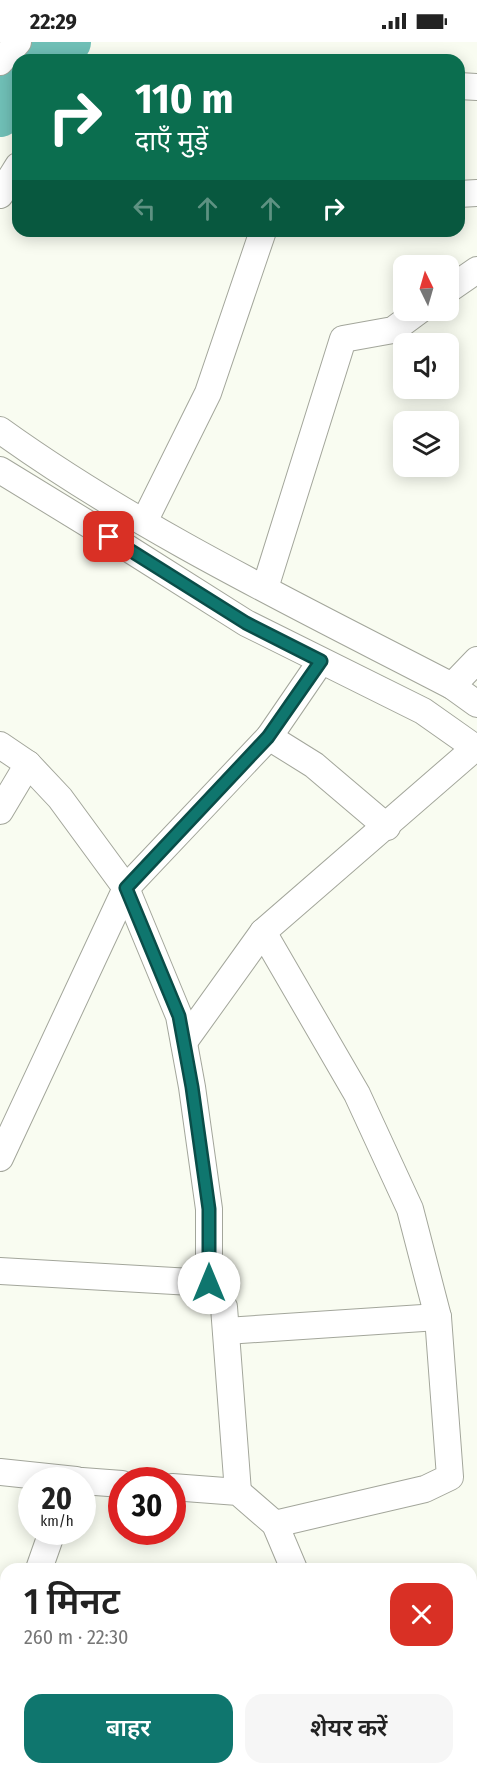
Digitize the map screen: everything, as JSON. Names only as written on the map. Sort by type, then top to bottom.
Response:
[{"type":"street","points":[[0,62],[18,42]]},
{"type":"street","points":[[0,195],[12,176]]},
{"type":"street","points":[[144,522],[208,393],[261,237]]},
{"type":"street","points":[[459,282],[477,270]]},
{"type":"street","points":[[265,588],[343,339],[393,330],[405,321]]},
{"type":"street","points":[[0,430],[37,457],[144,522],[452,686],[477,704]]},
{"type":"street","points":[[0,471],[246,623],[423,711],[476,748],[263,932],[184,1042]]},
{"type":"street","points":[[452,686],[477,660]]},
{"type":"street","points":[[0,1158],[126,888],[268,737],[321,661]]},
{"type":"street","points":[[268,737],[314,765],[387,827]]},
{"type":"street","points":[[0,745],[28,764],[60,798],[126,888],[179,1016],[192,1087],[209,1209],[209,1283],[224,1308],[238,1492]]},
{"type":"street","points":[[0,810],[28,764]]},
{"type":"street","points":[[263,932],[357,1094],[410,1209],[438,1317],[450,1477],[424,1489],[275,1524]]},
{"type":"street","points":[[0,1271],[209,1283]]},
{"type":"street","points":[[226,1331],[438,1317]]},
{"type":"street","points":[[0,1472],[18,1474]]},
{"type":"street","points":[[186,1488],[238,1492],[275,1524],[291,1563]]},
{"type":"street","points":[[41,1563],[47,1545]]},
{"type":"waterway","points":[[50,54],[69,42]]},
{"type":"waterway","points":[[0,115],[12,98]]},
{"type":"route","points":[[109,537],[246,623],[321,661],[268,737],[126,888],[179,1016],[192,1087],[209,1209],[209,1283]]}]
